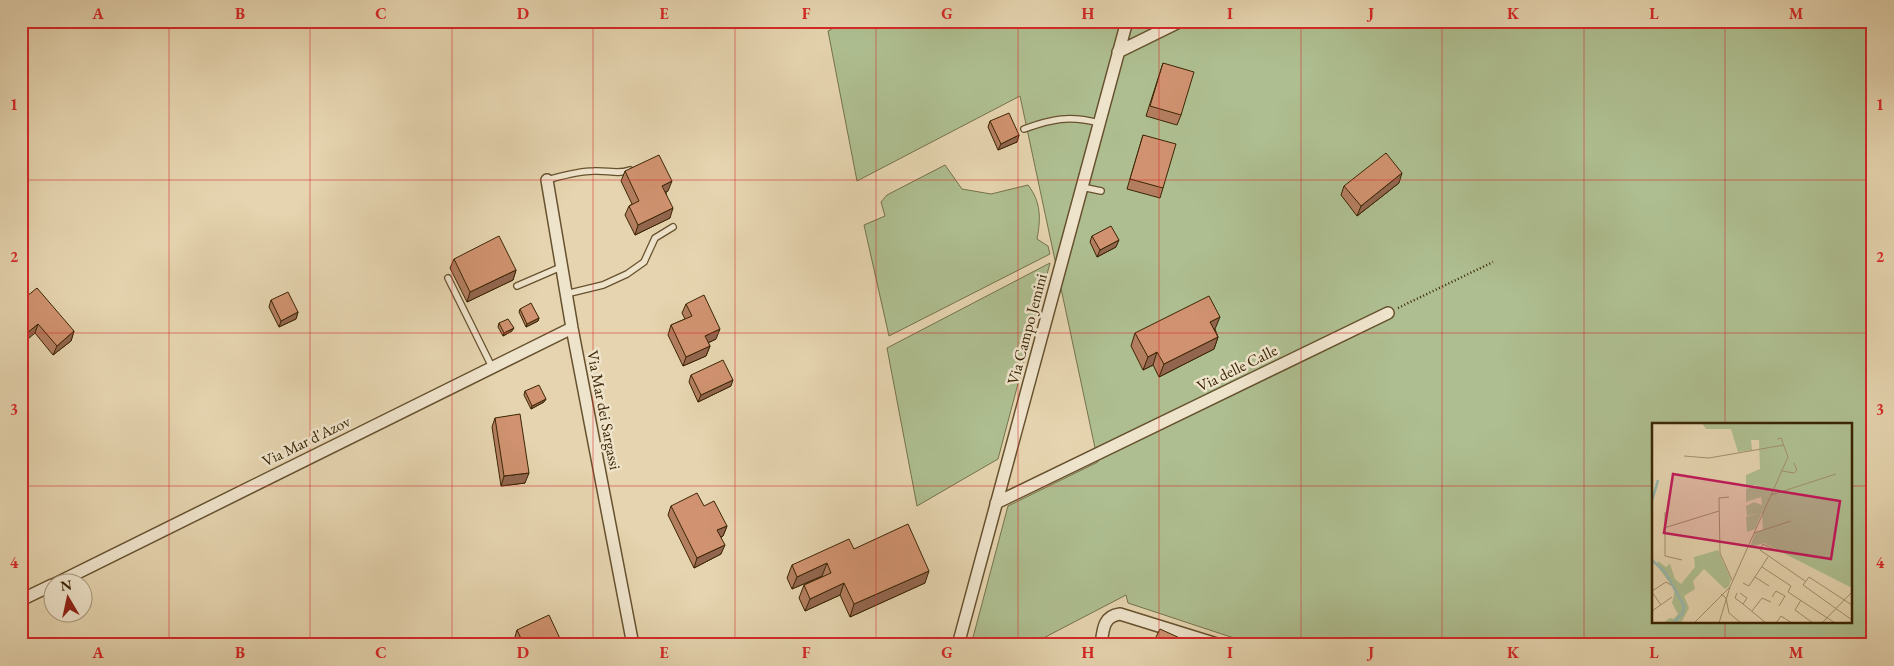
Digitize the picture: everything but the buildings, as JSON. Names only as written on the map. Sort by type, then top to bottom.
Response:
[{"type":"street","name":"Via Campo Jemini","points":[[958,645],[1127,21]]},
{"type":"street","points":[[1118,52],[1181,21]]},
{"type":"street","name":"Via Mar dei Sargassi","points":[[547,180],[572,328],[634,645]]},
{"type":"street","name":"Via delle Calle","points":[[996,503],[1388,313]]},
{"type":"street","name":"Via Mar d'Azov","points":[[74,574],[572,328]]},
{"type":"street","name":"Via Mar d'Azov","points":[[21,600],[42,590]]},
{"type":"street","points":[[1101,645],[1104,626],[1107,620],[1113,615],[1120,614],[1220,645]]},
{"type":"lane","points":[[1024,129],[1064,118],[1099,123]]},
{"type":"lane","points":[[547,180],[577,172],[596,170],[617,174],[640,165]]},
{"type":"lane","points":[[1082,187],[1101,191]]},
{"type":"lane","points":[[566,294],[604,285],[627,274],[644,262],[655,238],[673,227]]},
{"type":"lane","points":[[517,286],[562,267]]},
{"type":"lane","points":[[448,278],[492,367]]},
{"type":"path","points":[[1388,313],[1493,262]]},
{"type":"green space","points":[[847,21],[1873,21],[1873,645],[1255,645],[1128,603],[1126,595],[1030,645],[971,645],[1008,506],[1098,462],[1020,96],[857,181],[828,31]]},
{"type":"green space","points":[[945,165],[962,189],[991,194],[1028,185],[1038,204],[1039,210],[1037,239],[1048,246],[1050,254],[889,336],[864,225],[885,216],[881,202],[887,195]]},
{"type":"green space","points":[[1050,263],[998,459],[917,506],[887,348]]}]
